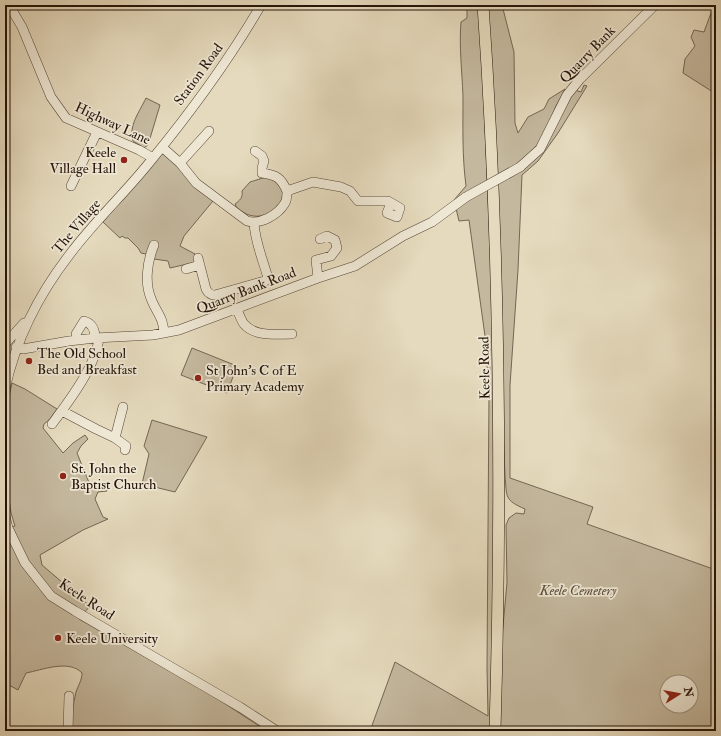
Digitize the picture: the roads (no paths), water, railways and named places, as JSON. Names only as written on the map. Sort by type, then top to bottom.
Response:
[{"type":"main road","name":"Keele Road","points":[[483,5],[493,172],[499,353],[500,507],[496,731]]},
{"type":"street","name":"Highway Lane","points":[[9,5],[22,27],[51,97],[66,118],[139,150],[153,158]]},
{"type":"street","name":"Station Road","points":[[153,158],[228,57],[261,5]]},
{"type":"street","name":"Quarry Bank","points":[[466,197],[520,167],[540,149],[567,95],[580,79],[655,5]]},
{"type":"street","points":[[180,162],[209,131]]},
{"type":"street","points":[[71,186],[97,132]]},
{"type":"street","points":[[162,146],[180,162],[196,182],[247,221],[254,223],[264,220],[279,210],[285,202],[287,191],[278,177],[271,174],[258,174],[264,161],[262,156],[255,151]]},
{"type":"street","name":"The Village","points":[[5,389],[9,358],[16,347],[29,318],[52,278],[70,253],[153,158]]},
{"type":"street","points":[[287,191],[313,182],[341,187],[350,191],[358,201],[388,201],[391,203]]},
{"type":"street","name":"Quarry Bank Road","points":[[16,347],[23,349],[97,338],[153,335],[179,330],[318,278],[355,266],[403,236],[432,222],[466,197]]},
{"type":"street","points":[[186,269],[199,262],[206,288],[208,293],[211,295],[268,280],[264,260],[255,236],[254,223]]},
{"type":"street","points":[[318,278],[316,260],[332,256],[337,248],[335,240],[327,236],[320,239]]},
{"type":"street","points":[[154,245],[148,264],[149,292],[152,302],[163,322],[164,333]]},
{"type":"street","points":[[237,309],[243,323],[253,331],[260,333],[292,334]]},
{"type":"street","name":"The Village","points":[[5,344],[29,318]]},
{"type":"street","points":[[52,424],[66,415],[98,347],[97,338],[93,327],[84,318],[76,334]]},
{"type":"street","points":[[115,438],[123,407]]},
{"type":"street","points":[[66,415],[115,438],[126,446],[125,450]]},
{"type":"street","name":"Keele Road","points":[[5,516],[8,528],[25,563],[51,596],[240,707],[277,731]]},
{"type":"street","points":[[68,731],[69,696]]},
{"type":"place","name":"Keele Village Hall","points":[[124,160]]},
{"type":"place","name":"The Old School Bed and Breakfast","points":[[29,361]]},
{"type":"place","name":"St John's C of E Primary Academy","points":[[198,378]]},
{"type":"place","name":"St. John the Baptist Church","points":[[63,476]]},
{"type":"place","name":"Keele University","points":[[58,638]]},
{"type":"park label","name":"Keele Cemetery","points":[[578,590]]}]
